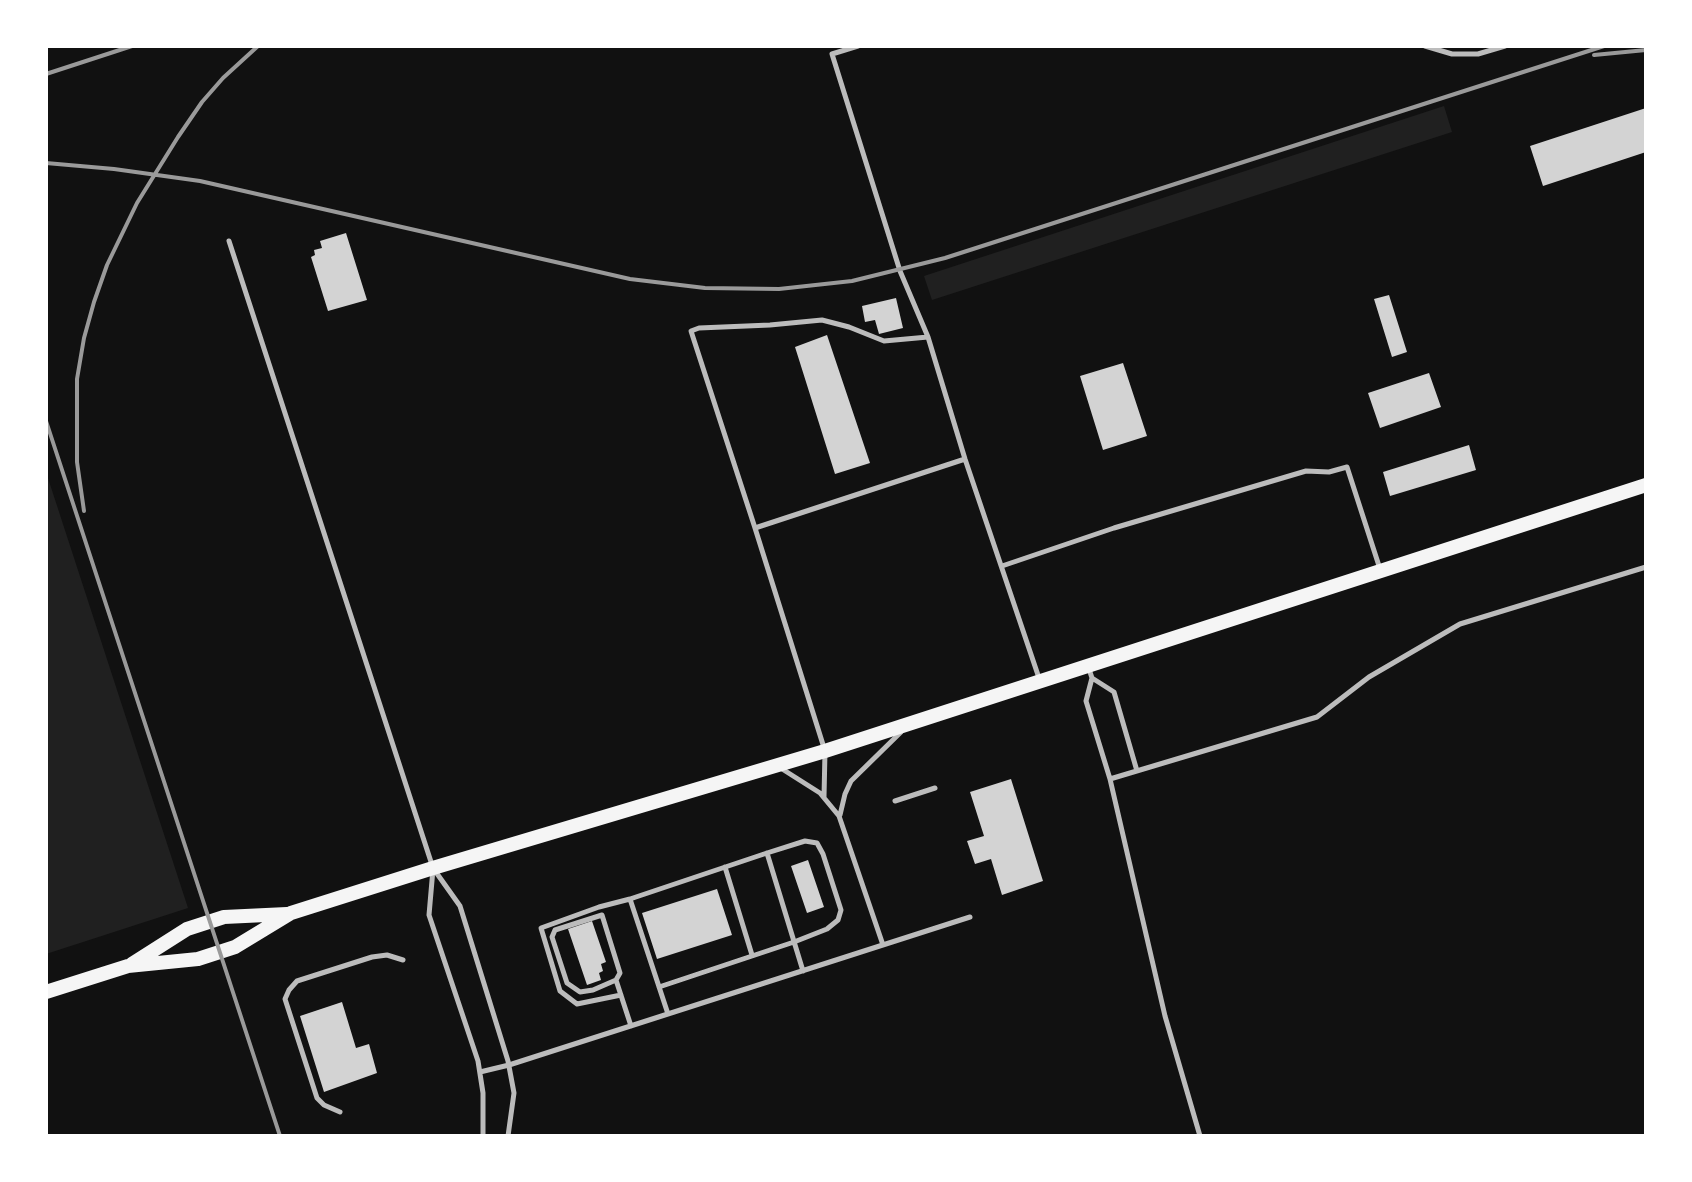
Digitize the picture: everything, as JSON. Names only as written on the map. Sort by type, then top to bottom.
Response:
[{"type":"main road","points":[[46,992],[128,966],[198,959],[235,947],[291,913],[1041,682],[1090,672],[1380,570],[1646,485]]},
{"type":"main road","points":[[128,966],[187,929],[224,917],[291,913]]},
{"type":"lane","points":[[858,46],[832,54],[900,271],[928,337],[965,459],[1041,682]]},
{"type":"lane","points":[[1425,46],[1452,54],[1478,54],[1505,46]]},
{"type":"lane","points":[[229,241],[433,868],[460,906],[509,1065],[514,1093],[508,1136]]},
{"type":"lane","points":[[824,797],[825,751],[691,331],[822,320],[884,341],[928,337]]},
{"type":"lane","points":[[755,528],[965,459]]},
{"type":"lane","points":[[1002,566],[1114,528],[1306,471],[1329,472],[1347,467],[1380,570]]},
{"type":"lane","points":[[1110,779],[1317,717],[1369,677],[1460,624],[1646,567]]},
{"type":"lane","points":[[1090,672],[1114,692],[1137,771]]},
{"type":"lane","points":[[1090,672],[1086,701],[1110,779],[1158,990],[1200,1136]]},
{"type":"lane","points":[[839,816],[851,781],[909,724]]},
{"type":"lane","points":[[776,765],[820,793],[839,816],[883,945]]},
{"type":"lane","points":[[895,801],[935,788]]},
{"type":"lane","points":[[621,995],[577,1004],[560,991],[541,928],[805,841],[817,843],[841,910],[838,920],[827,929],[794,942],[659,987]]},
{"type":"lane","points":[[767,853],[803,971]]},
{"type":"lane","points":[[725,867],[752,955]]},
{"type":"lane","points":[[433,868],[429,915],[478,1061],[483,1093],[483,1136]]},
{"type":"lane","points":[[630,899],[668,1014]]},
{"type":"lane","points":[[616,980],[580,992],[567,983],[552,937],[555,930],[602,915],[620,973],[616,980],[631,1026]]},
{"type":"lane","points":[[480,1072],[970,917]]},
{"type":"lane","points":[[340,1112],[317,1098],[285,999],[297,981],[312,976],[372,957],[387,955],[403,960]]},
{"type":"shaded area","points":[[1444,106],[1452,132],[932,300],[924,276]]},
{"type":"shaded area","points":[[46,472],[188,908],[46,954]]},
{"type":"building","points":[[1646,108],[1646,152],[1543,186],[1530,146]]},
{"type":"building","points":[[346,233],[367,300],[328,311],[311,257],[315,255],[314,250],[322,248],[320,241]]},
{"type":"building","points":[[1389,295],[1407,352],[1392,357],[1374,299]]},
{"type":"building","points":[[896,298],[903,328],[879,334],[875,320],[865,322],[862,306]]},
{"type":"building","points":[[827,335],[870,463],[835,474],[795,347]]},
{"type":"building","points":[[1123,363],[1147,436],[1103,450],[1080,376]]},
{"type":"building","points":[[1429,373],[1441,407],[1380,428],[1368,393]]},
{"type":"building","points":[[1469,445],[1476,470],[1390,496],[1383,472]]},
{"type":"building","points":[[1011,779],[1043,881],[1002,895],[991,859],[975,864],[967,841],[984,836],[970,792]]},
{"type":"building","points":[[808,860],[824,907],[807,913],[791,866]]},
{"type":"building","points":[[717,889],[732,935],[657,959],[642,913]]},
{"type":"building","points":[[592,921],[606,962],[601,964],[601,980],[587,985],[568,929]]},
{"type":"building","points":[[342,1002],[356,1048],[369,1044],[377,1073],[324,1092],[300,1016]]},
{"type":"railway","points":[[46,74],[132,46]]},
{"type":"railway","points":[[84,511],[77,462],[77,379],[84,338],[107,265],[137,203],[202,102],[258,46]]},
{"type":"railway","points":[[46,163],[200,181],[630,279],[705,288],[779,289],[852,281],[945,258],[1604,46]]},
{"type":"railway","points":[[1594,55],[1646,50]]},
{"type":"railway","points":[[46,421],[280,1136]]}]
